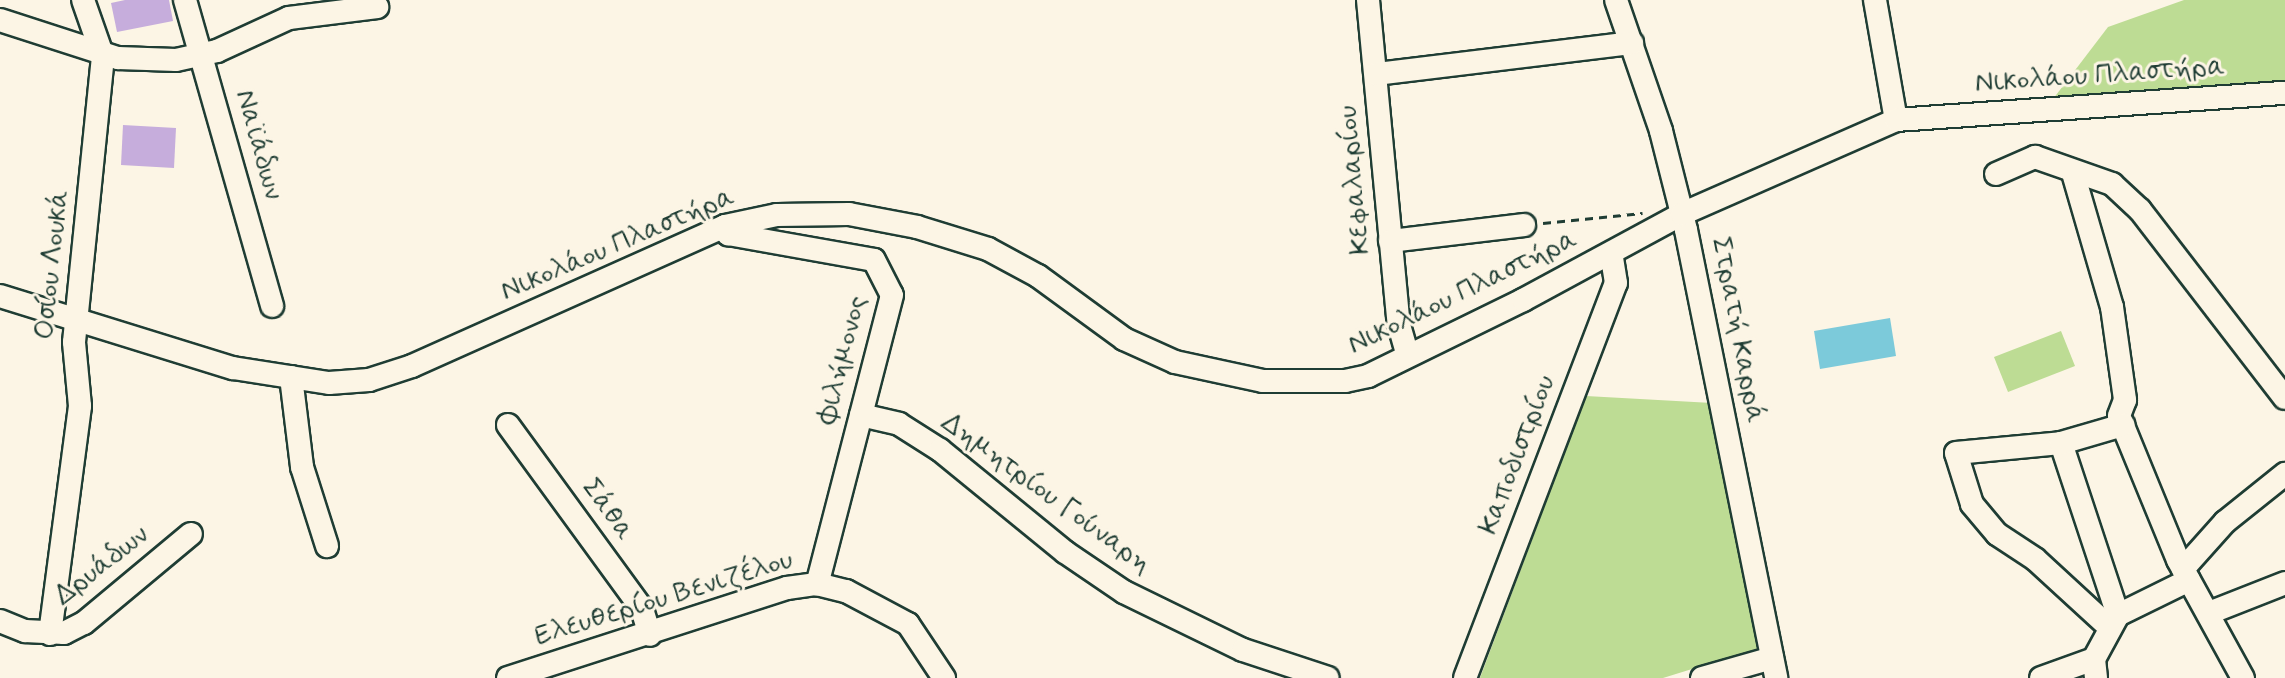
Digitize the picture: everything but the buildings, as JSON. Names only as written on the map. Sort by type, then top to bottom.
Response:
[{"type":"street","name":"Οσίου Λουκά","points":[[50,634],[80,406],[74,347],[103,53],[83,0]]},
{"type":"street","name":"Ναϊάδων","points":[[185,0],[272,306]]},
{"type":"street","name":"Κεφαλαρίου","points":[[1368,0],[1390,241],[1407,353]]},
{"type":"street","name":"Στρατή Καρρά","points":[[1616,0],[1632,43],[1682,214],[1774,668]]},
{"type":"street","points":[[1875,0],[1896,120]]},
{"type":"street","points":[[0,20],[103,53],[157,61],[201,56],[289,18],[377,7]]},
{"type":"street","points":[[1376,74],[1632,43]]},
{"type":"street","name":"Νικολάου Πλαστήρα","points":[[0,296],[233,368],[329,383],[369,380],[412,366],[725,226],[811,214],[917,227],[988,249],[1038,276],[1124,339],[1219,374],[1281,383],[1345,381],[1368,376],[1407,353],[1611,253],[1682,214],[1896,120],[2285,93]]},
{"type":"street","points":[[1996,174],[2035,157],[2073,173],[2089,173],[2112,184],[2140,210],[2285,398]]},
{"type":"street","points":[[2073,173],[2112,307],[2125,400],[2119,416],[2186,575],[2243,678]]},
{"type":"street","points":[[1390,241],[1524,225]]},
{"type":"street","name":"Φιλήμονος","points":[[725,226],[728,234],[874,260],[886,276],[892,295],[817,584]]},
{"type":"street","name":"Καποδιστρίου","points":[[1465,678],[1616,283],[1611,253]]},
{"type":"street","points":[[291,377],[302,467],[327,546]]},
{"type":"street","name":"Δημητρίου Γούναρη","points":[[861,415],[899,424],[940,450],[1065,552],[1124,592],[1243,650],[1328,678]]},
{"type":"street","name":"Σάθα","points":[[508,425],[642,609],[650,635]]},
{"type":"street","points":[[2114,621],[2035,559],[1997,534],[1972,504],[1956,453],[2061,443],[2123,425]]},
{"type":"street","points":[[2061,443],[2114,621]]},
{"type":"street","points":[[2041,678],[2095,668],[2114,621],[2186,575],[2225,522],[2285,474]]},
{"type":"street","name":"Δρυάδων","points":[[0,621],[50,634],[84,623],[191,534]]},
{"type":"street","points":[[2209,613],[2285,583]]},
{"type":"street","name":"Ελευθερίου Βενιζέλου","points":[[508,678],[550,672],[787,588],[817,584],[846,591],[908,624],[944,678]]},
{"type":"street","points":[[1702,678],[1774,668]]},
{"type":"path","points":[[1524,225],[1637,213],[1682,214]]},
{"type":"green space","points":[[2184,0],[2285,0],[2285,83],[2050,103],[2108,27]]},
{"type":"green space","points":[[2061,331],[2075,366],[2008,392],[1994,357]]},
{"type":"green space","points":[[1586,396],[1712,403],[1763,647],[1663,678],[1480,678]]},
{"type":"water","points":[[1890,318],[1896,356],[1820,369],[1814,331]]}]
